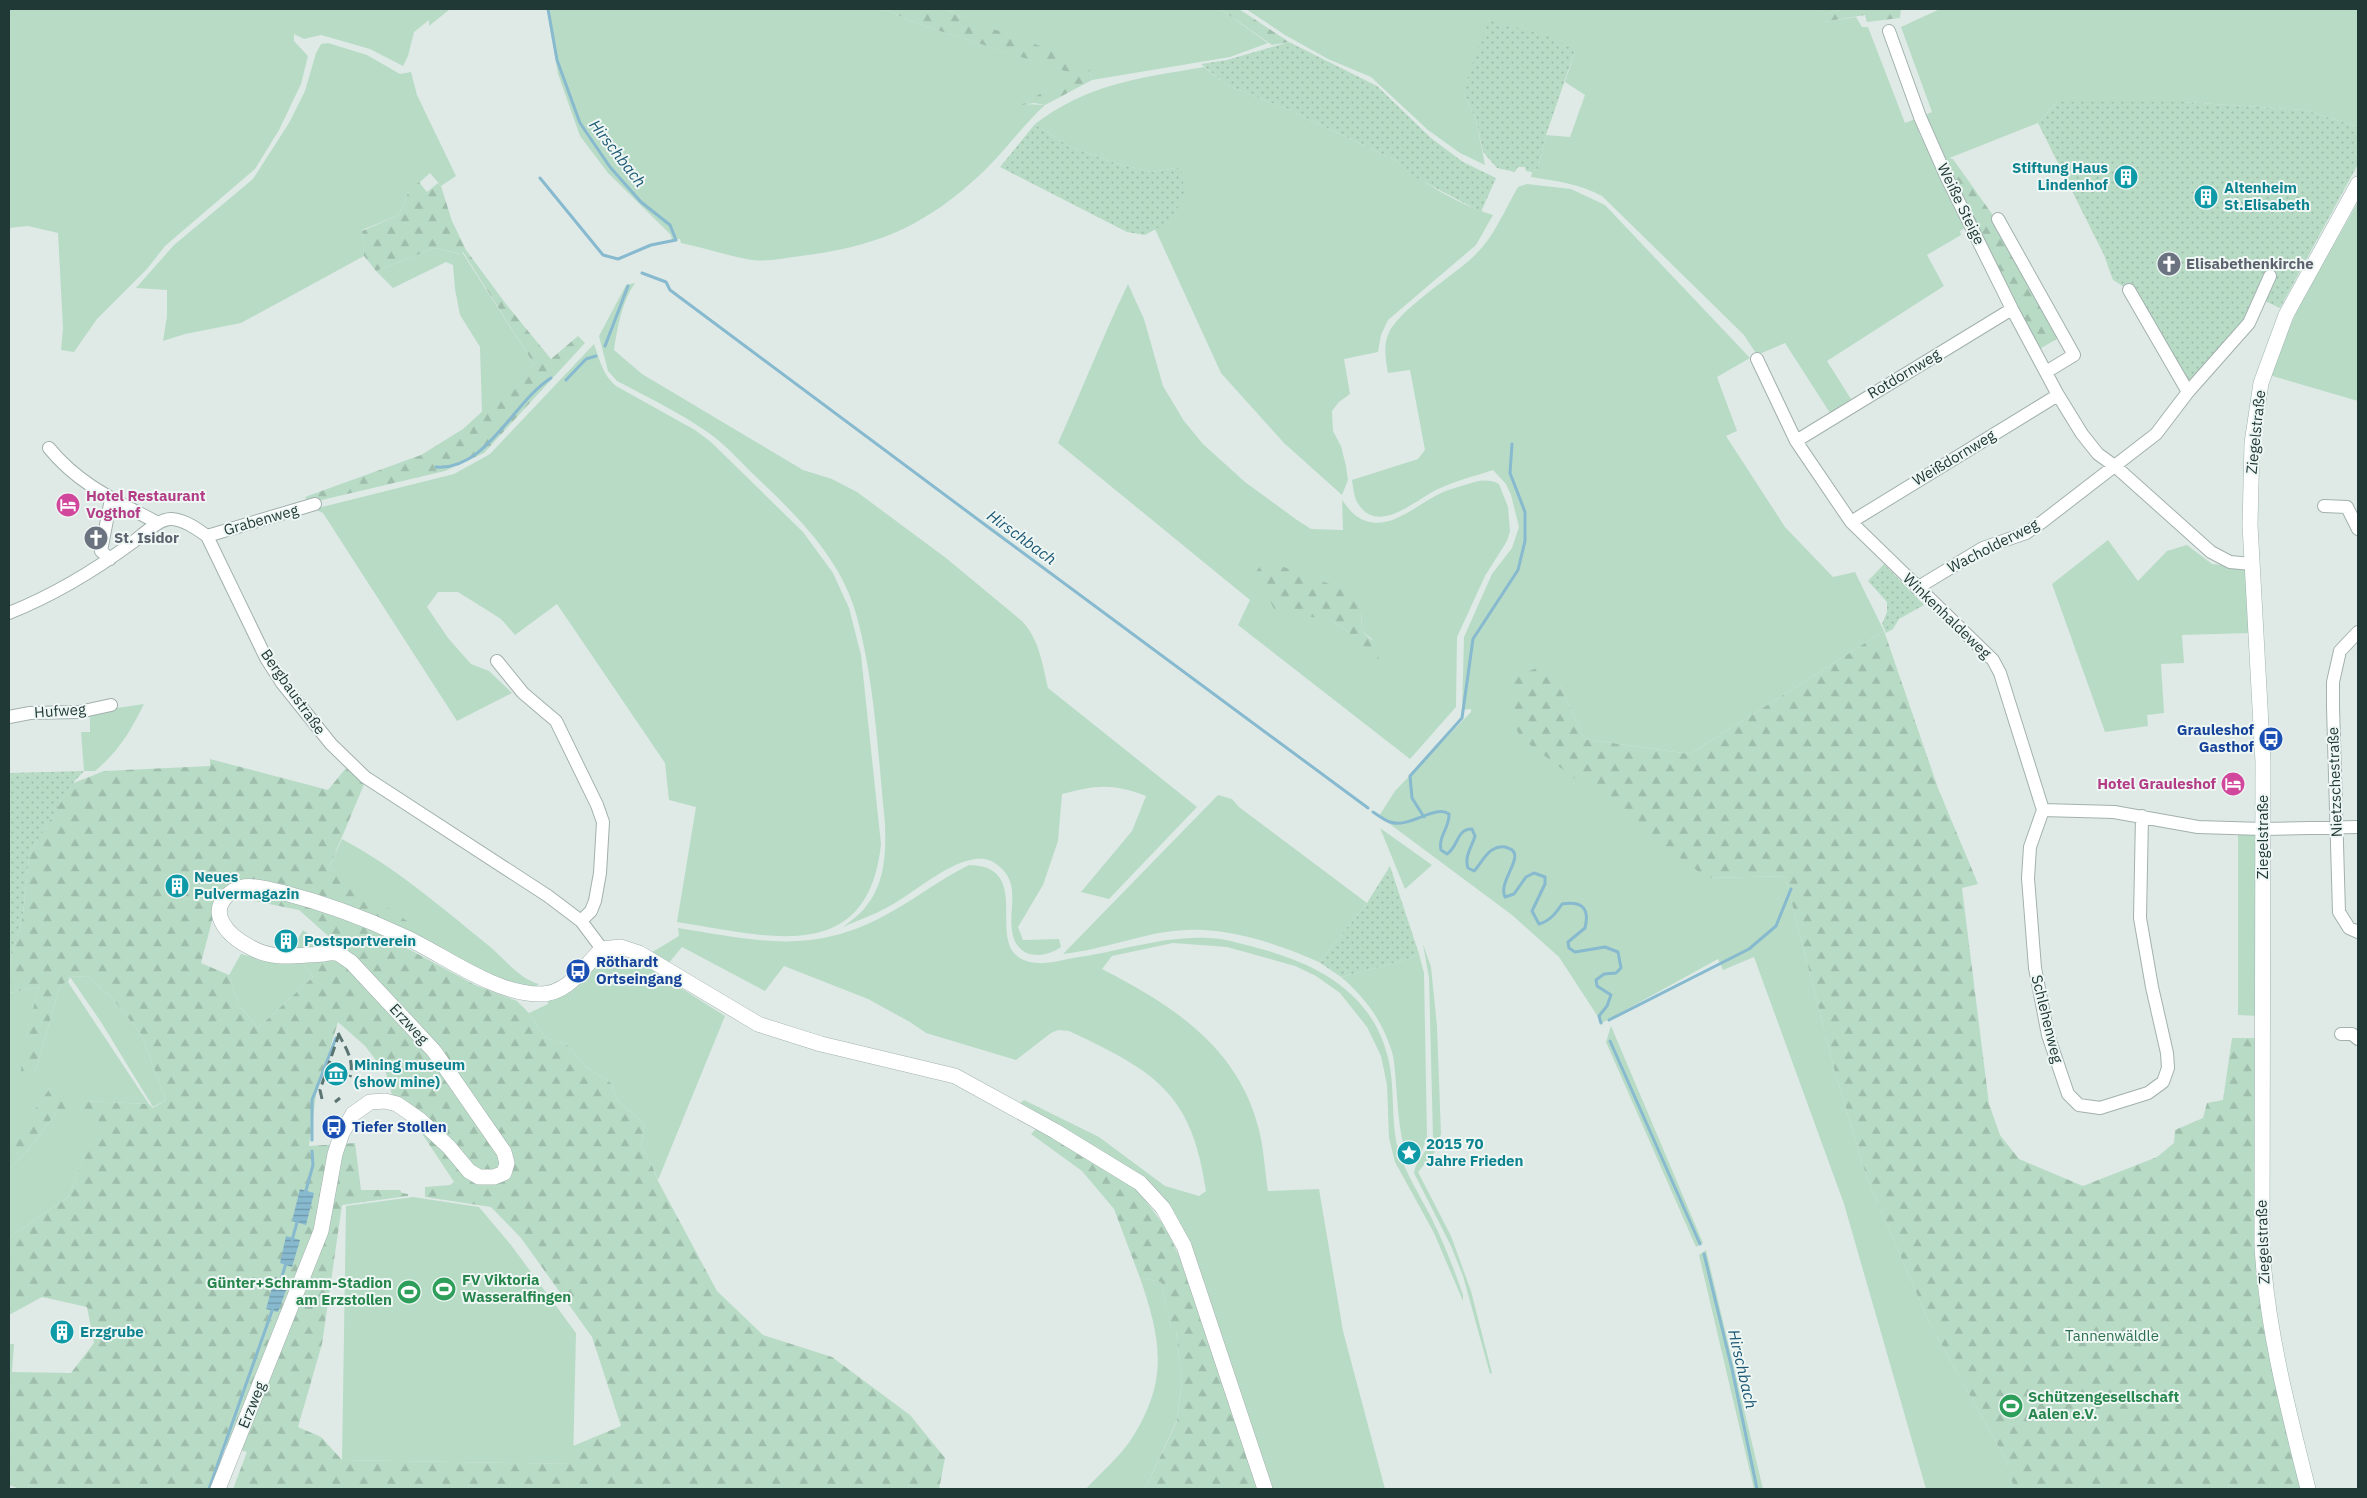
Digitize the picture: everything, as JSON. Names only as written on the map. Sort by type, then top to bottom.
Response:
[{"type":"street","name":"Weiße Steige","points":[[1889,31],[1920,117],[1947,178],[2012,309],[2058,395],[2082,434],[2098,454],[2116,466],[2211,552],[2230,562],[2252,564]]},
{"type":"street","name":"Ziegelstraße","points":[[2308,1489],[2276,1360],[2264,1288],[2261,1176],[2263,762],[2252,564],[2250,488],[2252,443],[2261,383],[2286,315],[2358,184]]},
{"type":"street","name":"Weiße Steige","points":[[1998,220],[2074,355],[2046,372]]},
{"type":"street","points":[[2116,466],[2156,434],[2188,392],[2249,323],[2270,276]]},
{"type":"street","points":[[2129,290],[2188,392]]},
{"type":"street","name":"Rotdornweg","points":[[1796,441],[2012,309]]},
{"type":"street","name":"Winkenhaldeweg","points":[[1757,359],[1796,441],[1851,522],[1993,660],[2000,673],[2043,810]]},
{"type":"street","name":"Weißdornweg","points":[[1851,522],[2058,395]]},
{"type":"street","points":[[49,448],[63,466],[78,479],[111,499],[158,523]]},
{"type":"street","name":"Wacholderweg","points":[[1917,588],[1984,548],[2026,532],[2116,466]]},
{"type":"street","points":[[110,559],[101,551],[111,499]]},
{"type":"street","name":"Grabenweg","points":[[207,536],[315,504]]},
{"type":"street","points":[[2324,506],[2347,507],[2358,529]]},
{"type":"street","points":[[9,612],[46,598],[110,559],[158,523],[171,519],[191,526],[207,536]]},
{"type":"street","name":"Bergbaustraße","points":[[207,536],[266,658],[296,701],[331,744],[365,777],[548,896],[581,921],[602,949]]},
{"type":"street","name":"Nietzschestraße","points":[[2358,632],[2340,652],[2333,682],[2339,912],[2349,928],[2358,932]]},
{"type":"street","points":[[497,661],[524,693],[556,721],[597,805],[602,822],[600,873],[595,901],[591,911],[581,921]]},
{"type":"street","name":"Hufweg","points":[[9,717],[30,713],[78,712],[111,705]]},
{"type":"street","points":[[2043,810],[2114,812],[2198,826],[2263,829],[2358,827]]},
{"type":"street","name":"Schlehenweg","points":[[2043,810],[2030,847],[2029,871],[2035,968],[2048,1035],[2068,1094],[2079,1105],[2100,1108],[2148,1093],[2163,1082],[2168,1068],[2167,1053],[2152,987],[2140,918],[2142,816]]},
{"type":"street","name":"Erzweg","points":[[218,1489],[321,1231],[335,1154],[342,1133],[353,1114],[370,1102],[385,1101],[397,1104],[420,1120],[449,1147],[469,1171],[480,1177],[494,1178],[504,1173],[507,1163],[504,1152],[434,1051],[351,962],[337,953],[288,957],[271,956],[250,948],[229,933],[219,920],[220,907],[224,897],[235,889],[258,887],[326,905],[407,938],[476,976],[522,992],[542,994],[562,988],[583,971],[602,949]]},
{"type":"street","points":[[602,949],[621,947],[639,953],[758,1024],[822,1044],[955,1076],[1055,1131],[1140,1184],[1163,1208],[1184,1246],[1265,1489]]},
{"type":"street","points":[[2341,1034],[2352,1034],[2358,1039]]},
{"type":"green space","points":[[9,9],[450,9],[429,26],[429,20],[414,32],[408,56],[403,66],[370,49],[321,35],[304,39],[294,34],[294,41],[308,56],[301,84],[279,130],[255,169],[165,246],[147,269],[97,319],[74,352],[61,350],[63,328],[58,233],[28,226],[9,228]]},
{"type":"green space","points":[[547,9],[884,9],[921,25],[1075,74],[1023,104],[1045,105],[972,182],[952,199],[913,224],[892,234],[850,247],[776,260],[752,260],[681,243],[680,239],[672,239],[670,234],[608,173],[580,136],[558,74]]},
{"type":"green space","points":[[884,9],[946,9],[958,16],[1084,62],[1089,68],[1092,80],[1045,105],[1034,103],[1021,105],[1074,74],[921,25]]},
{"type":"green space","points":[[946,9],[1220,9],[1268,43],[1230,57],[1092,80],[1089,68],[958,16]]},
{"type":"green space","points":[[1220,9],[1239,9],[1289,42],[1272,45]]},
{"type":"green space","points":[[1246,9],[1843,9],[1823,15],[1823,22],[1856,17],[1862,27],[1868,27],[1905,123],[1915,119],[1920,135],[1966,227],[1960,231],[1961,235],[1927,255],[1944,286],[1827,361],[1851,399],[1830,413],[1785,343],[1757,355],[1744,335],[1602,196],[1576,186],[1531,177],[1532,172],[1538,169],[1546,135],[1570,137],[1585,95],[1565,82],[1575,51],[1463,91],[1476,120],[1485,165],[1460,153],[1428,130],[1371,77],[1328,59],[1285,35]]},
{"type":"green space","points":[[1843,9],[1901,9],[1900,18],[1867,22],[1865,15],[1823,22],[1823,15]]},
{"type":"green space","points":[[1940,9],[2358,9],[2358,127],[2305,110],[2184,102],[2057,102],[2038,123],[1942,161],[1922,116],[1932,112],[1901,27]]},
{"type":"green space","points":[[1488,20],[1552,37],[1575,51],[1546,135],[1538,169],[1532,172],[1526,171],[1525,167],[1518,167],[1515,172],[1497,168],[1483,152],[1476,120],[1463,91]]},
{"type":"green space","points":[[1289,42],[1377,86],[1431,138],[1463,162],[1496,178],[1481,212],[1411,175],[1397,161],[1289,110],[1227,85],[1201,64],[1227,60]]},
{"type":"green space","points":[[328,43],[367,55],[400,74],[411,72],[417,95],[456,176],[441,186],[430,173],[408,193],[399,215],[362,230],[364,256],[241,323],[185,334],[163,341],[167,316],[167,290],[136,288],[174,245],[253,179],[289,123],[305,91],[316,53],[321,44]]},
{"type":"green space","points":[[1204,67],[1227,85],[1289,110],[1397,161],[1417,177],[1443,193],[1493,215],[1476,245],[1388,320],[1381,335],[1378,352],[1344,359],[1350,394],[1339,402],[1332,411],[1333,431],[1341,446],[1348,480],[1342,495],[1284,443],[1221,373],[1155,229],[1169,222],[1181,167],[1152,172],[1115,163],[1069,146],[1035,124],[1075,99],[1116,84]]},
{"type":"green space","points":[[2057,102],[2184,102],[2305,110],[2358,127],[2358,164],[2280,308],[2265,301],[2188,385],[2129,290],[2113,280],[2104,255],[2038,123]]},
{"type":"green space","points":[[1035,124],[1069,146],[1115,163],[1152,172],[1181,167],[1185,196],[1169,222],[1145,235],[1127,232],[1000,167]]},
{"type":"green space","points":[[1948,158],[1953,159],[1992,214],[2060,337],[2038,350],[1942,161]]},
{"type":"green space","points":[[419,182],[427,192],[438,183],[441,186],[452,221],[466,250],[506,304],[551,359],[578,336],[585,343],[484,453],[445,471],[309,503],[305,497],[421,455],[463,429],[534,364],[463,252],[461,254],[435,248],[376,271],[364,256],[362,231],[399,215],[408,193]]},
{"type":"green space","points":[[1527,184],[1571,189],[1605,205],[1750,358],[1717,377],[1737,431],[1726,436],[1785,527],[1833,577],[1855,572],[1884,631],[1690,754],[1584,739],[1560,685],[1513,679],[1707,878],[1785,876],[1835,1072],[1867,1178],[1929,1322],[2006,1460],[2015,1489],[1926,1489],[1844,1204],[1754,957],[1723,970],[1718,959],[1602,1023],[1559,957],[1512,915],[1379,816],[1395,791],[1471,712],[1471,709],[1462,710],[1464,637],[1492,574],[1512,548],[1519,527],[1511,495],[1506,484],[1493,470],[1445,486],[1396,513],[1385,516],[1375,516],[1365,512],[1356,500],[1352,480],[1418,459],[1425,450],[1410,370],[1388,373],[1385,349],[1386,340],[1393,325],[1402,315],[1482,248],[1494,231],[1518,187]]},
{"type":"green space","points":[[2358,202],[2358,401],[2269,375],[2300,304]]},
{"type":"green space","points":[[435,248],[460,254],[462,252],[534,364],[482,413],[480,347],[460,315],[453,265],[446,262],[393,288],[376,271]]},
{"type":"green space","points":[[635,283],[623,307],[614,350],[642,374],[803,470],[832,479],[857,492],[946,558],[1023,622],[1037,645],[1048,688],[1197,807],[1109,899],[1081,892],[1132,831],[1146,796],[1114,787],[1095,787],[1062,794],[1058,841],[1043,885],[1018,927],[1023,940],[1059,939],[1061,947],[1046,954],[1038,955],[1024,952],[1019,947],[1014,940],[1012,931],[1012,894],[1008,877],[993,862],[982,859],[970,860],[956,865],[929,880],[889,907],[843,927],[857,916],[871,900],[883,869],[885,847],[885,824],[872,694],[863,642],[850,595],[828,556],[800,521],[728,449],[702,428],[678,413],[617,381],[608,371],[599,336],[626,285]]},
{"type":"green space","points":[[1128,284],[1144,319],[1163,386],[1184,421],[1203,444],[1245,482],[1311,529],[1343,530],[1342,500],[1355,515],[1366,521],[1378,523],[1400,517],[1433,497],[1451,489],[1482,481],[1499,484],[1508,507],[1510,531],[1507,541],[1485,576],[1457,637],[1456,707],[1410,759],[1238,625],[1250,600],[1058,443]],"holes":[[[1361,611],[1362,631],[1373,640],[1350,633],[1331,620]]]},
{"type":"green space","points":[[594,344],[604,372],[616,386],[695,430],[711,442],[803,532],[833,573],[849,608],[861,655],[881,844],[872,884],[856,911],[834,927],[807,935],[776,936],[744,933],[677,922],[696,807],[669,800],[665,763],[557,604],[515,635],[501,619],[458,592],[438,592],[427,607],[448,638],[471,664],[489,671],[512,693],[457,721],[323,513],[314,509],[454,474],[490,454]]},
{"type":"green space","points":[[2108,540],[2138,581],[2167,551],[2187,545],[2212,564],[2248,567],[2251,633],[2182,635],[2184,663],[2161,664],[2164,713],[2147,715],[2148,726],[2105,732],[2052,584]]},
{"type":"green space","points":[[1270,562],[1354,593],[1361,611],[1362,631],[1380,649],[1375,663],[1351,648],[1350,633],[1331,620],[1275,611],[1256,572],[1260,566]]},
{"type":"green space","points":[[1884,564],[1924,605],[1899,619],[1893,629],[1886,633],[1882,624],[1887,612],[1887,602],[1868,581]]},
{"type":"green space","name":"Tannenwäldle","points":[[1884,631],[1938,788],[1978,884],[1962,888],[1989,1104],[2000,1135],[2019,1159],[2083,1186],[2157,1157],[2174,1143],[2175,1130],[2203,1118],[2207,1103],[2223,1100],[2232,1038],[2255,1038],[2257,1245],[2301,1489],[2014,1488],[2006,1460],[1929,1322],[1867,1178],[1835,1072],[1785,876],[1707,878],[1521,738],[1506,708],[1513,678],[1546,664],[1560,685],[1584,739],[1690,754]]},
{"type":"green space","points":[[144,704],[129,732],[111,756],[95,771],[84,771],[81,732],[90,732],[90,712]]},
{"type":"green space","points":[[210,759],[328,790],[346,768],[365,782],[329,868],[407,921],[401,945],[475,985],[517,1001],[529,1013],[545,1037],[567,1045],[585,1066],[611,1083],[617,1100],[644,1124],[641,1148],[651,1163],[658,1181],[717,1291],[763,1335],[832,1357],[910,1415],[945,1458],[939,1489],[233,1489],[247,1452],[224,1445],[210,1489],[20,1489],[9,1485],[9,1344],[14,1344],[12,1372],[71,1373],[94,1343],[87,1307],[42,1297],[9,1315],[9,1238],[68,1197],[99,1120],[83,1115],[85,1101],[149,1104],[153,1108],[166,1100],[141,1034],[112,998],[88,976],[70,977],[68,982],[60,985],[35,1073],[28,1081],[21,1081],[24,1045],[39,987],[9,993],[9,966],[23,915],[29,855],[71,784],[104,771],[210,766]],"holes":[[[219,894],[299,910],[345,951],[299,959],[313,977],[258,1028],[238,1004],[229,975],[201,963]],[[338,1022],[365,1046],[386,1073],[393,1099],[419,1129],[454,1182],[450,1185],[425,1187],[425,1197],[491,1207],[521,1238],[592,1337],[621,1426],[573,1446],[573,1464],[342,1460],[321,1437],[298,1427],[322,1344],[342,1205],[408,1196],[408,1194],[402,1193],[400,1190],[361,1190],[355,1143],[309,1146],[316,1095]]]},
{"type":"green space","points":[[84,771],[71,785],[29,855],[23,915],[9,966],[9,773]]},
{"type":"green space","points":[[1218,795],[1232,799],[1239,807],[1367,903],[1319,962],[1254,938],[1203,930],[1171,931],[1094,949],[1063,954]]},
{"type":"green space","points":[[1380,828],[1432,865],[1405,889]]},
{"type":"green space","points":[[2238,833],[2258,834],[2258,1016],[2238,1015]]},
{"type":"green space","points":[[342,839],[399,875],[488,945],[518,973],[539,984],[532,989],[499,980],[435,950],[396,925],[376,910],[329,868]]},
{"type":"green space","points":[[969,865],[990,869],[1001,880],[1006,895],[1007,930],[1010,946],[1019,957],[1037,963],[1046,963],[1173,939],[1219,939],[1276,953],[1318,971],[1336,982],[1353,996],[1367,1012],[1379,1032],[1390,1066],[1394,1125],[1398,1149],[1444,1246],[1463,1295],[1463,1301],[1434,1233],[1395,1162],[1389,1138],[1387,1085],[1381,1056],[1367,1027],[1340,993],[1316,976],[1295,966],[1227,947],[1173,943],[1112,956],[1102,969],[1129,983],[1179,1015],[1221,1054],[1251,1104],[1260,1134],[1268,1191],[1319,1189],[1343,1331],[1385,1489],[1269,1489],[1249,1432],[1205,1284],[1177,1221],[1018,1105],[1024,1100],[1099,1137],[1165,1186],[1199,1196],[1206,1191],[1200,1157],[1191,1130],[1179,1107],[1164,1089],[1146,1073],[1099,1045],[1069,1031],[1058,1030],[1051,1033],[1016,1060],[926,1033],[868,999],[784,966],[765,991],[682,947],[668,964],[649,954],[679,936],[678,928],[761,940],[811,940],[837,935],[863,926],[891,912]]},
{"type":"green space","points":[[1390,866],[1419,954],[1402,961],[1341,977],[1319,962],[1367,903]]},
{"type":"green space","points":[[303,930],[322,945],[303,951],[290,952]]},
{"type":"green space","points":[[1423,944],[1431,967],[1437,1026],[1441,1134],[1434,1153],[1418,1172],[1451,1236],[1471,1291],[1492,1373],[1490,1374],[1463,1276],[1451,1246],[1414,1173],[1417,1164],[1433,1138],[1429,978]]},
{"type":"green space","points":[[611,953],[629,955],[725,1016],[658,1180],[651,1163],[641,1148],[644,1124],[617,1100],[611,1083],[585,1066],[567,1045],[545,1037],[529,1013],[548,1004],[547,999]]},
{"type":"green space","points":[[241,954],[274,962],[299,959],[313,977],[258,1028],[238,1004],[229,975]]},
{"type":"green space","points":[[1419,954],[1424,973],[1427,1137],[1422,1151],[1412,1159],[1407,1153],[1403,1142],[1394,1062],[1384,1030],[1358,993],[1341,977],[1402,961]]},
{"type":"green space","points":[[88,976],[112,998],[141,1034],[166,1100],[153,1107],[101,1022],[70,977]]},
{"type":"green space","points":[[68,982],[149,1104],[85,1101],[100,1119],[68,1197],[9,1238],[9,1169],[28,1150],[59,1109],[50,1088],[16,1138],[9,1139],[9,993],[39,987],[26,1037],[35,1073],[60,985]]},
{"type":"green space","points":[[1611,1026],[1703,1243],[1696,1247],[1606,1042]]},
{"type":"green space","points":[[50,1088],[72,1100],[70,1111],[59,1109],[28,1150],[9,1169],[9,1139],[16,1137]]},
{"type":"green space","points":[[1038,1127],[1136,1188],[1166,1228],[1186,1271],[1266,1489],[1145,1489],[1177,1421],[1182,1380],[1176,1331],[1171,1329],[1161,1282],[1140,1278],[1114,1209],[1082,1171],[1031,1134]]},
{"type":"green space","name":"FV Viktoria Wasseralfingen","points":[[413,1197],[479,1207],[511,1245],[576,1333],[573,1464],[342,1460],[346,1206]]},
{"type":"green space","points":[[1706,1250],[1763,1489],[1754,1489],[1699,1255]]},
{"type":"green space","points":[[1140,1278],[1161,1282],[1171,1328],[1176,1331],[1182,1380],[1177,1420],[1145,1489],[1086,1489],[1127,1445],[1144,1417],[1152,1397],[1158,1359],[1153,1321]]},
{"type":"water","points":[[300,1189],[314,1193],[306,1225],[292,1221]]},
{"type":"water","points":[[286,1236],[300,1240],[292,1267],[280,1263]]},
{"type":"water","points":[[275,1277],[289,1282],[278,1312],[266,1309]]},
{"type":"waterway","name":"Hirschbach","points":[[540,178],[603,255],[618,259],[651,245],[676,240],[670,225],[641,202],[610,167],[580,123],[557,60],[548,9]]},
{"type":"waterway","name":"Hirschbach","points":[[642,273],[666,282],[670,290],[1368,808]]},
{"type":"waterway","points":[[605,346],[628,286]]},
{"type":"waterway","points":[[566,380],[586,359],[596,356]]},
{"type":"waterway","points":[[436,467],[454,465],[470,458],[484,447],[537,389],[551,378]]},
{"type":"waterway","points":[[1424,817],[1412,798],[1410,776],[1462,718],[1473,639],[1518,570],[1525,541],[1525,512],[1510,473],[1512,444]]},
{"type":"waterway","name":"Hirschbach","points":[[1373,812],[1388,821],[1397,823],[1437,812],[1449,814],[1448,823],[1441,840],[1441,850],[1447,854],[1454,847],[1460,835],[1472,829],[1475,836],[1467,864],[1468,868],[1474,871],[1487,854],[1494,849],[1504,847],[1513,851],[1515,856],[1514,862],[1505,883],[1505,897],[1514,894],[1526,877],[1534,873],[1545,877],[1545,884],[1532,911],[1539,924],[1550,919],[1562,904],[1569,903],[1583,907],[1586,915],[1585,928],[1568,942],[1569,948],[1575,952],[1605,947],[1618,952],[1621,968],[1616,973],[1604,974],[1596,980],[1597,986],[1611,995],[1607,1006],[1599,1016],[1601,1023]]},
{"type":"waterway","points":[[1609,1020],[1749,949],[1776,926],[1791,889]]},
{"type":"waterway","points":[[312,1140],[312,1100],[336,1038]]},
{"type":"waterway","name":"Hirschbach","points":[[1610,1041],[1700,1244]]},
{"type":"waterway","points":[[305,1194],[313,1165],[312,1151]]},
{"type":"waterway","points":[[292,1240],[298,1219]]},
{"type":"waterway","name":"Hirschbach","points":[[1704,1254],[1732,1369],[1757,1489]]},
{"type":"waterway","points":[[280,1283],[286,1263]]},
{"type":"waterway","points":[[209,1489],[273,1308]]},
{"type":"railway","points":[[338,1033],[350,1059],[350,1077]]},
{"type":"railway","points":[[322,1099],[320,1090],[339,1034]]},
{"type":"railway","points":[[335,1102],[340,1098]]},
{"type":"place","name":"Stiftung Haus Lindenhof","points":[[2126,177]]},
{"type":"place","name":"Altenheim St.Elisabeth","points":[[2206,197]]},
{"type":"place","name":"Elisabethenkirche","points":[[2169,264]]},
{"type":"place","name":"Hotel Restaurant Vogthof","points":[[68,505]]},
{"type":"place","name":"St. Isidor","points":[[96,538]]},
{"type":"place","name":"Grauleshof Gasthof","points":[[2271,739]]},
{"type":"place","name":"Hotel Grauleshof","points":[[2233,784]]},
{"type":"place","name":"Neues Pulvermagazin","points":[[177,886]]},
{"type":"place","name":"Postsportverein","points":[[286,941]]},
{"type":"place","name":"Röthardt Ortseingang","points":[[578,971]]},
{"type":"place","name":"Mining museum (show mine)","points":[[336,1074]]},
{"type":"place","name":"Tiefer Stollen","points":[[334,1127]]},
{"type":"place","name":"2015 70 Jahre Frieden","points":[[1409,1153]]},
{"type":"place","name":"FV Viktoria Wasseralfingen","points":[[444,1289]]},
{"type":"place","name":"Günter+Schramm-Stadion am Erzstollen","points":[[409,1292]]},
{"type":"place","name":"Erzgrube","points":[[62,1332]]},
{"type":"place","name":"Schützengesellschaft Aalen e.V.","points":[[2011,1406]]}]
